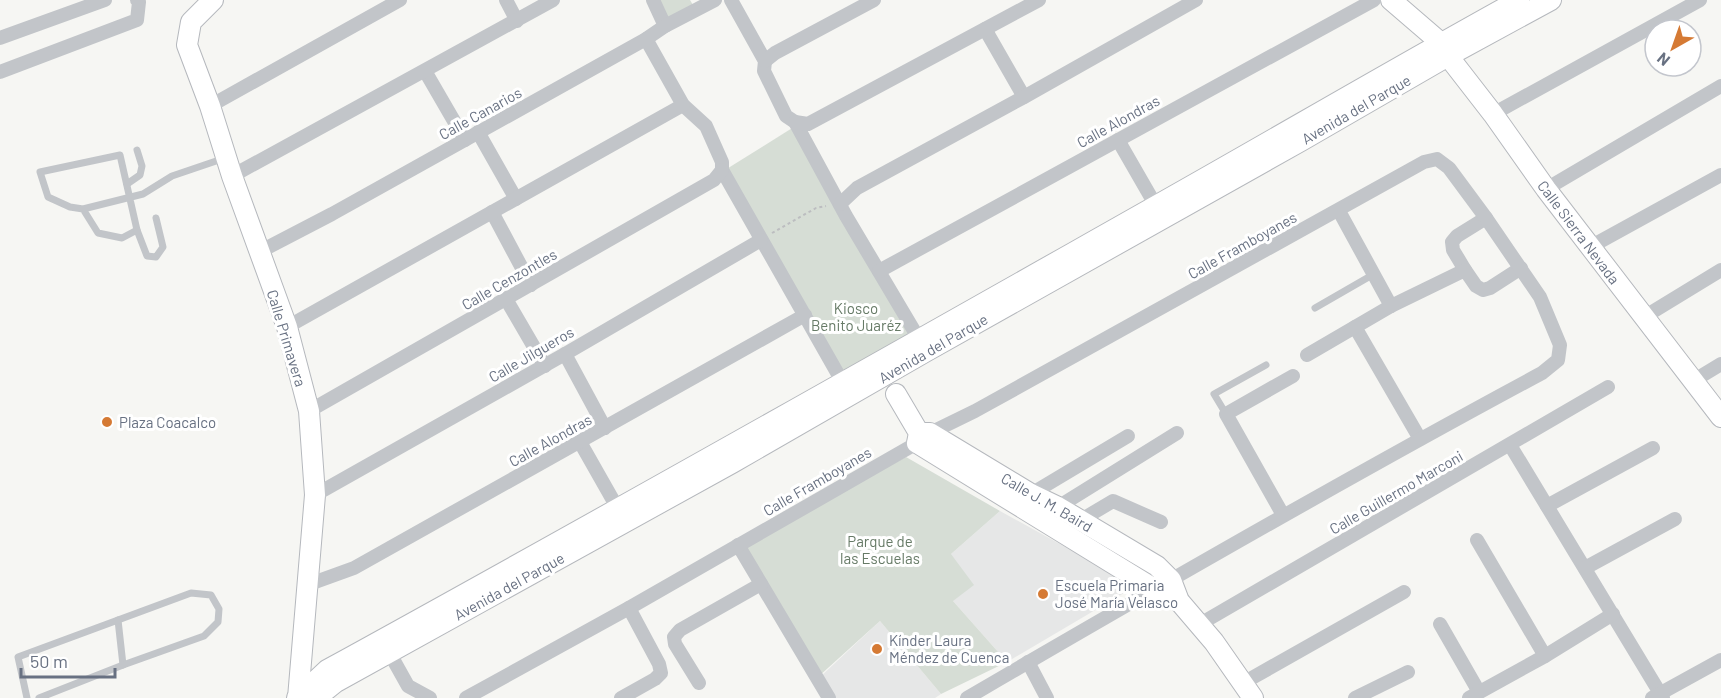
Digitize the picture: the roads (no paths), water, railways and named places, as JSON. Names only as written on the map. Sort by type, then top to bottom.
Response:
[{"type":"street","points":[[0,38],[105,0]]},
{"type":"street","points":[[0,72],[137,20],[139,2],[137,0]]},
{"type":"street","name":"Calle Primavera","points":[[213,0],[191,22],[187,45],[287,327],[309,411],[315,495],[307,585],[302,697]]},
{"type":"street","points":[[210,106],[400,0]]},
{"type":"street","points":[[506,0],[517,21]]},
{"type":"street","points":[[229,167],[425,71],[554,0]]},
{"type":"street","points":[[653,0],[666,26]]},
{"type":"street","name":"Calle Canarios","points":[[259,252],[646,39],[693,5],[715,0]]},
{"type":"street","points":[[731,0],[765,61],[764,70],[786,116],[795,122],[808,124],[1039,0]]},
{"type":"street","points":[[765,61],[775,53],[874,0]]},
{"type":"street","points":[[840,204],[857,188],[1196,0]]},
{"type":"street","name":"Calle Alondras","points":[[879,271],[1374,0]]},
{"type":"street","name":"Avenida del Parque","points":[[922,346],[1280,153],[1519,0]]},
{"type":"street","name":"Avenida del Parque","points":[[302,697],[336,682],[389,652],[922,346],[1156,206],[1444,50],[1551,0]]},
{"type":"street","points":[[1493,114],[1700,0]]},
{"type":"street","name":"Calle Sierra Nevada","points":[[1398,2],[1444,50],[1546,189],[1721,417]]},
{"type":"street","points":[[985,30],[1024,97]]},
{"type":"street","points":[[646,39],[683,105],[706,126],[722,162],[722,170],[847,389],[896,394],[922,346],[795,122]]},
{"type":"street","points":[[425,71],[465,140]]},
{"type":"street","points":[[1546,189],[1721,86]]},
{"type":"street","points":[[287,327],[683,105]]},
{"type":"street","points":[[478,132],[516,199]]},
{"type":"street","points":[[1118,140],[1156,206]]},
{"type":"street","name":"Calle Framboyanes","points":[[466,698],[629,608],[922,436],[975,411],[1424,162],[1437,159],[1449,168],[1540,297],[1560,345],[1558,360],[1542,373],[1283,515],[967,698]]},
{"type":"street","name":"Calle Cenzontles","points":[[309,411],[714,180],[722,170]]},
{"type":"street","points":[[1590,247],[1721,175]]},
{"type":"street","points":[[1339,210],[1391,306]]},
{"type":"street","points":[[492,212],[531,285]]},
{"type":"street","points":[[1486,218],[1457,236],[1452,242],[1453,250],[1476,286],[1483,290],[1490,288],[1521,268]]},
{"type":"street","name":"Calle Jilgueros","points":[[315,495],[545,366],[761,240]]},
{"type":"street","points":[[1307,355],[1391,306],[1465,270]]},
{"type":"street","points":[[1644,317],[1721,270]]},
{"type":"street","points":[[506,299],[545,366]]},
{"type":"street","name":"Calle Alondras","points":[[307,585],[354,568],[806,315]]},
{"type":"street","points":[[1355,327],[1420,439]]},
{"type":"street","points":[[565,354],[605,428]]},
{"type":"street","points":[[1693,381],[1721,364]]},
{"type":"street","points":[[1283,515],[1226,414],[1293,376]]},
{"type":"street","name":"Calle Guillermo Marconi","points":[[1200,624],[1608,387]]},
{"type":"street","name":"Avenida del Parque","points":[[302,697],[327,670],[618,509],[847,389]]},
{"type":"street","name":"Calle J. M. Baird","points":[[896,394],[922,436],[1163,585]]},
{"type":"street","points":[[1058,507],[1177,433]]},
{"type":"street","name":"Calle J. M. Baird","points":[[922,436],[1058,507],[1157,566],[1163,585]]},
{"type":"street","points":[[1031,494],[1128,436]]},
{"type":"street","points":[[580,442],[618,509]]},
{"type":"street","points":[[1510,444],[1613,614],[1659,696],[1721,660]]},
{"type":"street","points":[[1547,506],[1653,448]]},
{"type":"street","points":[[1081,520],[1113,501],[1161,522]]},
{"type":"street","points":[[1585,568],[1675,519]]},
{"type":"street","points":[[1477,540],[1545,656]]},
{"type":"street","points":[[738,545],[829,698]]},
{"type":"street","points":[[699,683],[675,644],[674,637],[680,630],[761,584]]},
{"type":"street","points":[[1163,585],[1200,624],[1248,691],[1404,592]]},
{"type":"street","points":[[621,698],[655,680],[661,673],[659,664],[629,608]]},
{"type":"street","points":[[1440,624],[1474,695],[1545,656],[1613,614]]},
{"type":"street","points":[[389,652],[408,686],[430,698]]},
{"type":"street","points":[[1028,662],[1047,698]]},
{"type":"street","points":[[1355,698],[1408,672]]},
{"type":"lane","points":[[127,184],[140,175],[142,166],[136,150]]},
{"type":"lane","points":[[156,218],[163,247],[156,257],[147,256],[137,230],[129,197],[120,155],[40,172],[48,197],[70,207],[83,208],[129,197],[143,194],[172,176],[229,167]]},
{"type":"lane","points":[[83,208],[98,233],[122,238],[137,230]]},
{"type":"lane","points":[[1315,308],[1374,274]]},
{"type":"lane","points":[[1226,414],[1214,394],[1266,365]]},
{"type":"lane","points":[[27,698],[18,657],[191,593],[211,595],[219,609],[218,622],[204,636],[39,698]]},
{"type":"lane","points":[[118,620],[123,665]]},
{"type":"place","name":"Plaza Coacalco","points":[[107,422]]},
{"type":"place","name":"Escuela Primaria José María Velasco","points":[[1043,594]]},
{"type":"place","name":"Kínder Laura Méndez de Cuenca","points":[[877,649]]},
{"type":"park label","name":"Kiosco Benito Juaréz","points":[[856,316]]},
{"type":"park label","name":"Parque de las Escuelas","points":[[880,550]]}]
